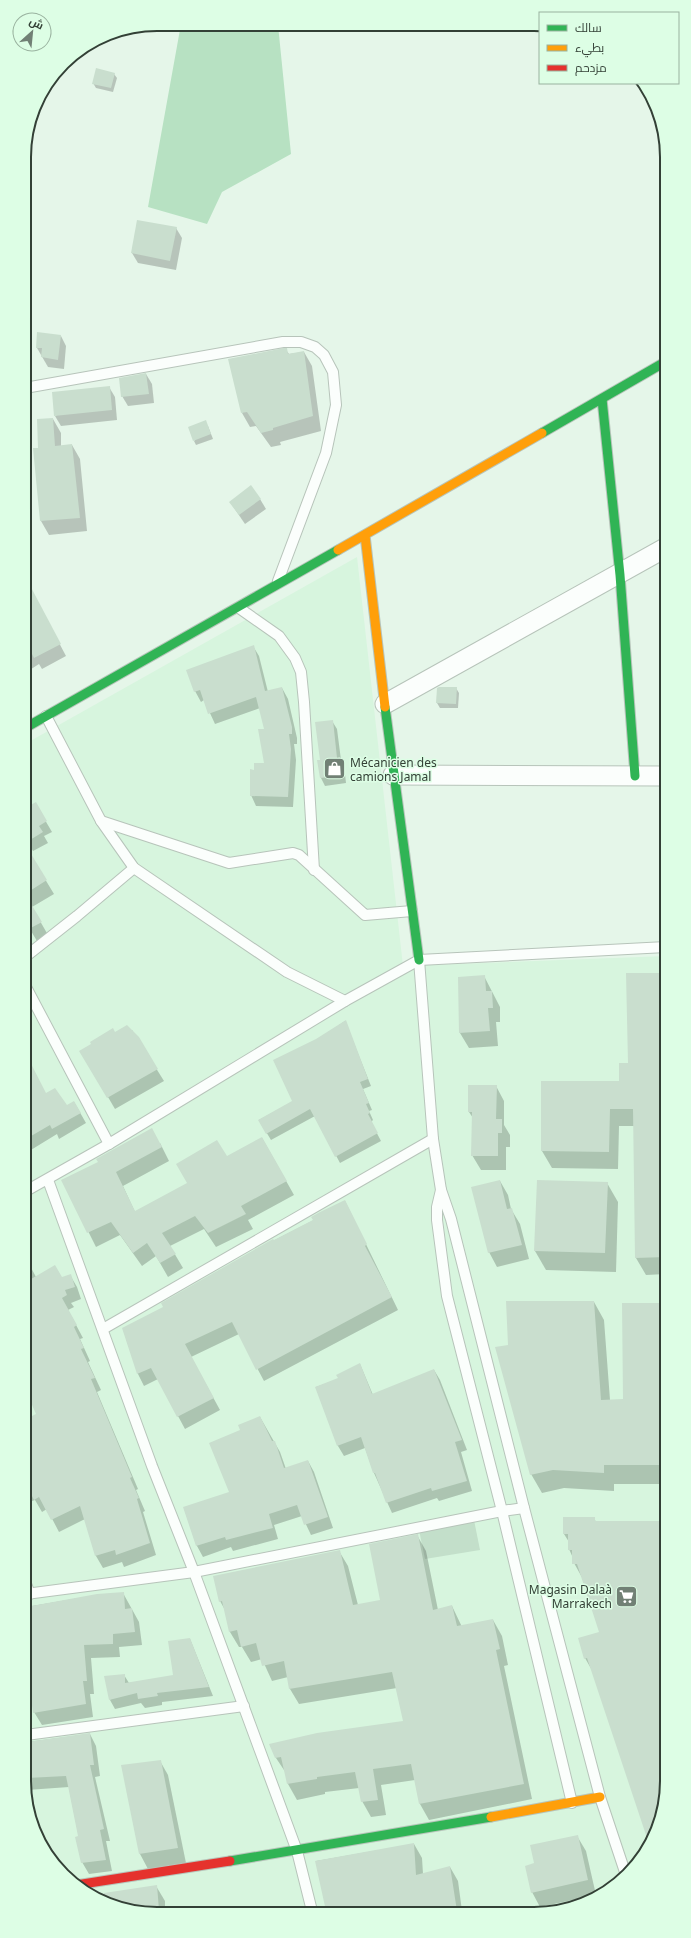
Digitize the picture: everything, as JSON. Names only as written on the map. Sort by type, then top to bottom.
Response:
[{"type":"street","points":[[31,725],[239,608],[660,365]]},
{"type":"street","points":[[602,398],[620,575],[635,776]]},
{"type":"street","points":[[365,535],[393,775],[419,960]]},
{"type":"street","points":[[385,704],[620,575],[660,551]]},
{"type":"street","points":[[393,775],[660,776]]},
{"type":"street","points":[[84,1884],[297,1852],[600,1797]]},
{"type":"lane","points":[[31,387],[283,342],[301,342],[314,347],[324,355],[333,372],[336,405],[333,428],[326,453],[304,515],[276,586]]},
{"type":"lane","points":[[239,608],[279,636],[295,658],[301,672],[314,870]]},
{"type":"lane","points":[[46,716],[101,821],[134,868],[287,972],[345,1001]]},
{"type":"lane","points":[[101,821],[229,863],[293,853],[299,855],[365,915],[412,911]]},
{"type":"lane","points":[[31,952],[134,868]]},
{"type":"lane","points":[[31,1188],[48,1180],[345,1001],[419,960],[660,947]]},
{"type":"lane","points":[[419,960],[433,1139],[441,1190],[453,1226],[524,1508],[600,1797],[624,1869]]},
{"type":"lane","points":[[31,994],[108,1144]]},
{"type":"lane","points":[[103,1329],[433,1139]]},
{"type":"lane","points":[[48,1180],[152,1466],[194,1572],[297,1852],[311,1907]]},
{"type":"lane","points":[[441,1190],[437,1207],[437,1220],[447,1296],[502,1511],[572,1803]]},
{"type":"lane","points":[[31,1594],[194,1572],[502,1511],[524,1508]]},
{"type":"lane","points":[[31,1734],[244,1706]]},
{"type":"shaded area","points":[[180,31],[279,31],[291,154],[222,192],[207,224],[148,207]]},
{"type":"shaded area","points":[[357,557],[403,966],[660,956],[660,1789],[656,1814],[643,1844],[634,1858],[623,1870],[611,1881],[597,1890],[575,1900],[559,1905],[542,1907],[149,1907],[132,1905],[116,1900],[87,1886],[68,1870],[57,1858],[48,1844],[35,1814],[31,1781],[31,741]]},
{"type":"shaded area","points":[[474,1520],[480,1550],[425,1559],[419,1530]]},
{"type":"building","points":[[96,68],[115,73],[111,88],[92,84]]},
{"type":"building","points":[[137,220],[177,227],[170,261],[131,253]]},
{"type":"building","points":[[37,332],[61,335],[58,360],[41,357],[42,348],[36,348]]},
{"type":"building","points":[[287,348],[288,354],[304,351],[313,416],[261,433],[247,412],[241,413],[228,359]]},
{"type":"building","points":[[146,373],[149,394],[121,397],[119,378]]},
{"type":"building","points":[[110,386],[112,410],[54,416],[52,392]]},
{"type":"building","points":[[53,418],[55,446],[72,444],[80,518],[40,521],[33,448],[38,448],[37,419]]},
{"type":"building","points":[[206,420],[211,434],[193,441],[188,427]]},
{"type":"building","points":[[251,485],[261,499],[239,515],[229,502]]},
{"type":"building","points":[[31,587],[61,644],[34,658],[31,652]]},
{"type":"building","points":[[254,645],[265,691],[282,687],[292,727],[292,734],[289,734],[291,749],[288,797],[250,796],[250,769],[254,770],[254,763],[264,763],[258,729],[264,729],[256,697],[208,714],[200,690],[194,692],[186,670]]},
{"type":"building","points":[[457,687],[456,704],[436,703],[437,688]]},
{"type":"building","points":[[333,720],[337,758],[340,757],[342,776],[320,778],[317,760],[320,760],[315,722]]},
{"type":"building","points":[[36,802],[47,821],[39,826],[43,832],[31,839],[31,805]]},
{"type":"building","points":[[31,854],[47,880],[31,890]]},
{"type":"building","points":[[31,904],[42,922],[31,928]]},
{"type":"building","points":[[626,973],[660,973],[660,1257],[635,1258],[633,1109],[610,1109],[609,1152],[541,1151],[541,1081],[619,1081],[619,1063],[628,1063]]},
{"type":"building","points":[[485,975],[486,991],[492,991],[493,1008],[488,1008],[490,1031],[459,1033],[458,977]]},
{"type":"building","points":[[346,1020],[368,1079],[360,1082],[369,1103],[366,1104],[370,1113],[368,1114],[378,1133],[335,1157],[310,1109],[266,1134],[258,1120],[292,1101],[273,1060],[316,1039]]},
{"type":"building","points":[[127,1025],[139,1037],[158,1069],[107,1098],[79,1051],[91,1044],[90,1042],[113,1028],[115,1032]]},
{"type":"building","points":[[31,1064],[46,1093],[55,1088],[67,1105],[74,1101],[81,1113],[52,1129],[50,1125],[31,1136]]},
{"type":"building","points":[[468,1085],[497,1085],[496,1119],[502,1119],[502,1133],[498,1133],[498,1156],[471,1156],[472,1112],[468,1112]]},
{"type":"building","points":[[152,1128],[162,1147],[116,1172],[135,1211],[187,1183],[176,1164],[217,1140],[227,1156],[262,1137],[287,1181],[241,1206],[246,1214],[208,1233],[195,1216],[162,1233],[176,1254],[160,1263],[147,1243],[133,1253],[111,1222],[87,1233],[61,1180],[98,1162],[96,1159]]},
{"type":"building","points":[[500,1180],[507,1209],[512,1208],[522,1245],[488,1253],[471,1187]]},
{"type":"building","points":[[537,1180],[608,1182],[605,1253],[534,1251]]},
{"type":"building","points":[[345,1200],[367,1244],[365,1246],[392,1297],[256,1370],[232,1322],[185,1344],[214,1398],[177,1417],[151,1368],[137,1374],[122,1328],[163,1307],[161,1303],[273,1239],[274,1240],[313,1220],[311,1217]]},
{"type":"building","points":[[55,1265],[62,1277],[71,1274],[75,1287],[65,1290],[67,1295],[62,1298],[77,1325],[74,1327],[84,1348],[81,1349],[95,1378],[91,1379],[132,1477],[130,1478],[139,1498],[137,1499],[150,1543],[116,1555],[115,1550],[95,1556],[80,1506],[51,1520],[39,1497],[34,1500],[31,1494],[31,1416],[36,1414],[31,1402],[31,1279]]},
{"type":"building","points":[[506,1301],[594,1301],[601,1400],[623,1399],[622,1303],[660,1303],[660,1465],[604,1465],[604,1473],[553,1470],[530,1475],[495,1347],[508,1345]]},
{"type":"building","points":[[360,1363],[372,1394],[434,1369],[462,1440],[455,1442],[467,1481],[432,1491],[431,1488],[386,1503],[375,1473],[373,1473],[361,1437],[337,1446],[315,1387],[338,1378],[336,1375]]},
{"type":"building","points":[[260,1416],[272,1441],[275,1441],[284,1468],[308,1460],[328,1517],[304,1525],[297,1505],[269,1514],[273,1528],[226,1540],[225,1537],[196,1546],[183,1507],[229,1492],[209,1443],[240,1430],[238,1425]]},
{"type":"building","points":[[563,1517],[595,1517],[595,1521],[660,1521],[660,1789],[656,1814],[646,1836],[587,1658],[584,1659],[578,1638],[599,1632],[577,1564],[572,1564],[572,1550],[568,1550],[568,1534],[563,1534]]},
{"type":"building","points":[[418,1534],[433,1610],[452,1605],[457,1626],[493,1619],[500,1649],[496,1650],[524,1784],[419,1804],[411,1764],[373,1769],[378,1800],[361,1802],[355,1772],[317,1777],[317,1779],[287,1784],[281,1757],[275,1758],[269,1744],[317,1733],[403,1721],[392,1672],[289,1689],[284,1661],[262,1666],[256,1643],[241,1647],[237,1630],[229,1632],[222,1601],[219,1602],[213,1576],[340,1550],[353,1605],[380,1600],[369,1544]]},
{"type":"building","points":[[124,1592],[125,1609],[132,1608],[135,1632],[113,1634],[113,1644],[84,1645],[87,1681],[83,1681],[86,1704],[33,1713],[31,1698],[31,1606],[97,1594]]},
{"type":"building","points":[[190,1638],[209,1687],[157,1693],[158,1696],[138,1699],[137,1693],[109,1700],[104,1676],[125,1674],[125,1683],[173,1675],[168,1641]]},
{"type":"building","points":[[90,1733],[94,1765],[90,1765],[104,1829],[100,1830],[106,1860],[81,1863],[75,1837],[78,1836],[66,1776],[31,1778],[31,1741]]},
{"type":"building","points":[[161,1760],[178,1848],[139,1854],[121,1765]]},
{"type":"building","points":[[578,1835],[588,1880],[531,1893],[525,1866],[534,1863],[530,1845]]},
{"type":"building","points":[[414,1843],[416,1875],[450,1866],[456,1907],[325,1907],[315,1861]]},
{"type":"building","points":[[157,1885],[159,1907],[132,1905],[104,1895],[104,1893]]},
{"type":"traffic: fast","points":[[542,433],[660,365]]},
{"type":"traffic: fast","points":[[602,399],[620,575],[635,776]]},
{"type":"traffic: fast","points":[[31,725],[338,550]]},
{"type":"traffic: fast","points":[[385,707],[419,960]]},
{"type":"traffic: fast","points":[[230,1861],[491,1817]]},
{"type":"traffic: slow","points":[[338,550],[542,433]]},
{"type":"traffic: slow","points":[[365,535],[385,707]]},
{"type":"traffic: slow","points":[[491,1817],[600,1797]]},
{"type":"traffic: jam","points":[[84,1884],[230,1861]]},
{"type":"place","name":"Mécanicien des camions Jamal","points":[[335,769]]},
{"type":"place","name":"Magasin Dalaà Marrakech","points":[[627,1596]]}]
